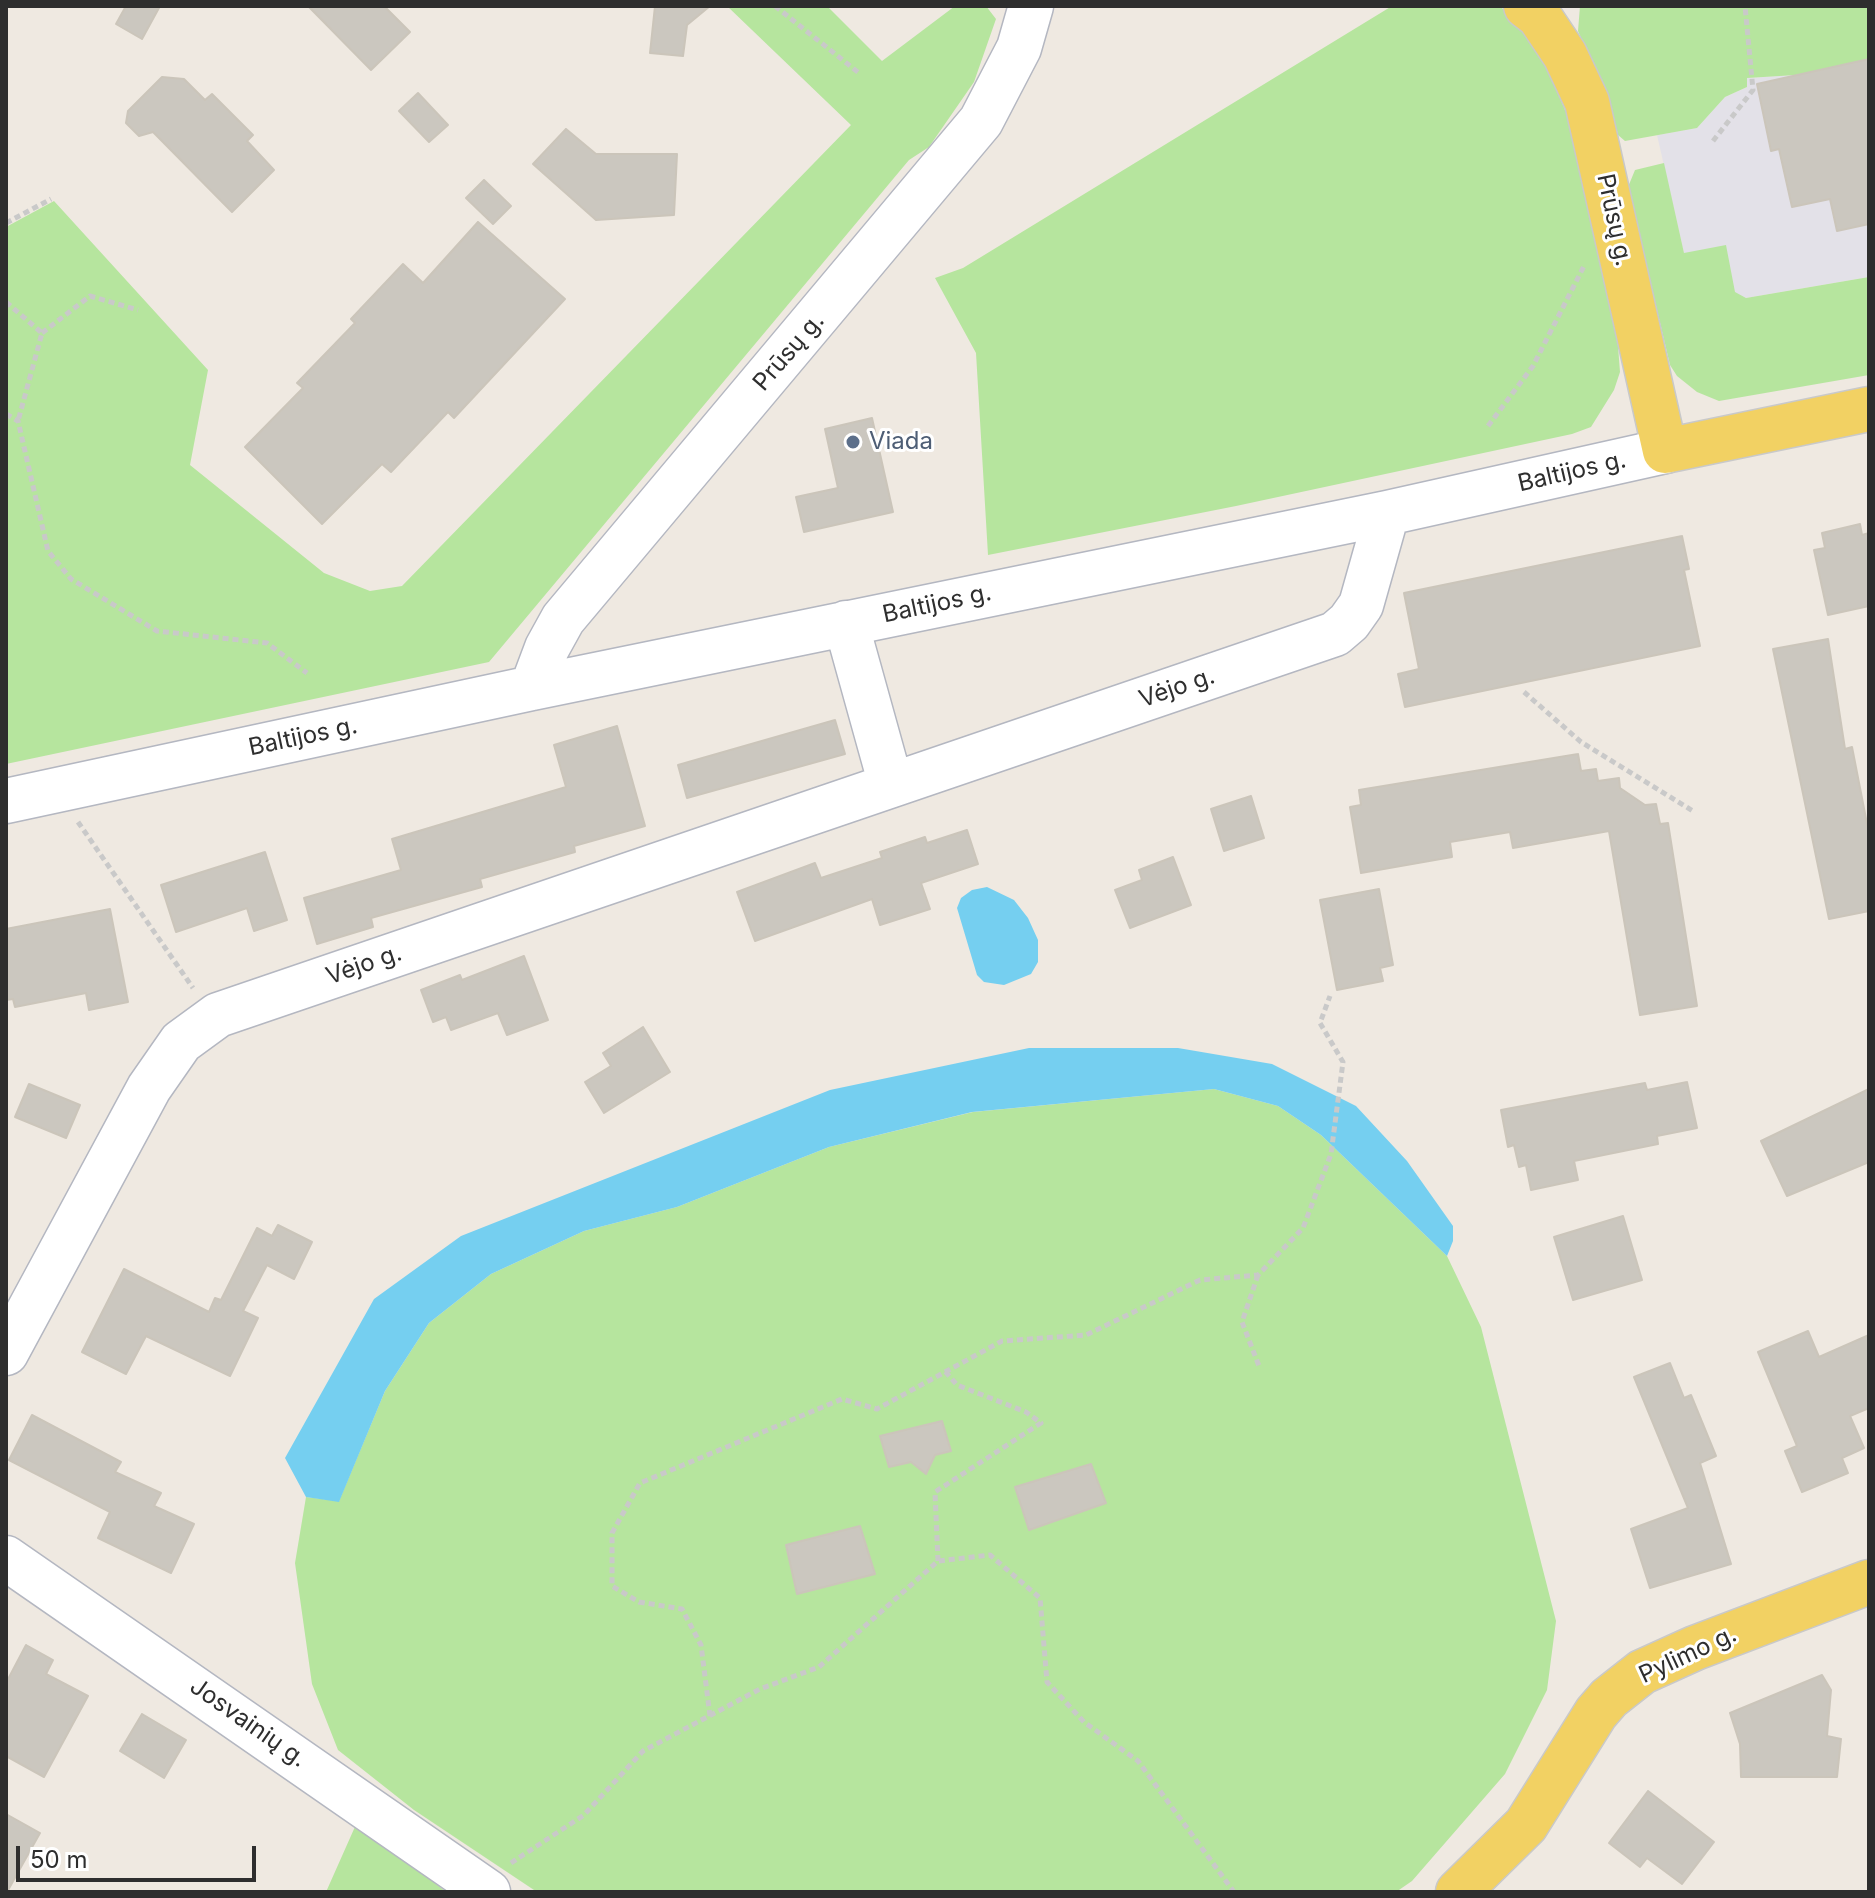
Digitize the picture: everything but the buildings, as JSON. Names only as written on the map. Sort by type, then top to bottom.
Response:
[{"type":"main road","name":"Prūsų g.","points":[[1526,6],[1539,16],[1565,55],[1587,102],[1665,451]]},
{"type":"main road","name":"Baltijos g.","points":[[1665,451],[1869,409]]},
{"type":"main road","name":"Pylimo g.","points":[[1458,1892],[1526,1825],[1596,1713],[1609,1698],[1642,1672],[1695,1648],[1869,1582]]},
{"type":"street","name":"Prūsų g.","points":[[532,688],[547,648],[563,619],[981,121],[1019,48],[1031,6]]},
{"type":"street","name":"Baltijos g.","points":[[6,801],[532,688],[1387,513],[1665,451]]},
{"type":"street","name":"Vėjo g.","points":[[6,1353],[149,1088],[181,1042],[214,1019],[1335,634],[1349,622],[1361,605],[1387,513]]},
{"type":"street","points":[[846,623],[891,785]]},
{"type":"street","name":"Josvainių g.","points":[[6,1558],[484,1888]]},
{"type":"path","points":[[775,6],[859,73]]},
{"type":"path","points":[[1713,141],[1753,90],[1745,6]]},
{"type":"path","points":[[6,223],[51,199]]},
{"type":"path","points":[[1488,426],[1533,366],[1612,212]]},
{"type":"path","points":[[138,310],[90,296],[42,333],[18,421],[48,551],[71,579],[157,631],[267,643],[307,673]]},
{"type":"path","points":[[6,302],[42,333]]},
{"type":"path","points":[[6,414],[18,421]]},
{"type":"path","points":[[1524,692],[1581,742],[1693,811]]},
{"type":"path","points":[[57,791],[214,1019]]},
{"type":"path","points":[[1259,1366],[1242,1322],[1258,1275],[1303,1228],[1331,1154],[1343,1062],[1320,1023],[1330,996]]},
{"type":"path","points":[[710,1716],[701,1645],[682,1609],[639,1602],[612,1586],[612,1533],[640,1483],[842,1399],[877,1409],[1002,1341],[1086,1335],[1200,1280],[1258,1275]]},
{"type":"path","points":[[938,1561],[935,1492],[1041,1423],[1026,1412],[957,1385],[944,1370]]},
{"type":"path","points":[[484,1888],[584,1815],[643,1751],[760,1689],[819,1667],[938,1561],[990,1555],[1040,1598],[1047,1682],[1084,1722],[1138,1761],[1234,1892]]},
{"type":"shaded area","points":[[1869,59],[1869,277],[1746,298],[1735,293],[1684,253],[1657,135],[1697,128],[1725,97],[1747,87],[1747,78],[1796,75]]},
{"type":"green space","points":[[727,6],[827,6],[882,61],[955,6],[986,6],[996,19],[974,82],[929,147],[909,160],[489,662],[6,764],[6,227],[54,201],[208,370],[190,465],[324,573],[370,591],[402,586],[851,125]]},
{"type":"green space","points":[[1392,6],[1500,6],[1532,39],[1550,75],[1571,124],[1618,346],[1620,372],[1614,390],[1591,427],[1572,434],[1236,506],[988,555],[976,353],[935,278],[963,268]]},
{"type":"green space","points":[[1580,6],[1869,6],[1869,59],[1796,75],[1747,78],[1747,87],[1725,97],[1697,128],[1625,141],[1618,135],[1610,105],[1578,31]]},
{"type":"green space","points":[[1664,163],[1684,253],[1726,245],[1735,292],[1746,298],[1869,277],[1869,375],[1719,401],[1697,392],[1677,376],[1670,365],[1628,187],[1635,170]]},
{"type":"green space","points":[[1214,1089],[1278,1106],[1321,1135],[1447,1256],[1481,1327],[1556,1621],[1547,1690],[1505,1774],[1412,1881],[1396,1892],[537,1892],[414,1810],[338,1750],[312,1684],[295,1563],[306,1497],[339,1501],[385,1391],[429,1323],[491,1274],[584,1231],[677,1207],[829,1147],[973,1112]]},
{"type":"green space","points":[[358,1820],[446,1892],[326,1892]]},
{"type":"water","points":[[987,887],[1014,900],[1028,918],[1038,940],[1038,962],[1031,974],[1004,985],[984,982],[977,975],[957,908],[961,898],[972,890]]},
{"type":"water","points":[[1029,1048],[1178,1048],[1272,1064],[1356,1106],[1407,1161],[1453,1226],[1453,1241],[1447,1256],[1321,1135],[1278,1106],[1214,1089],[972,1112],[829,1147],[677,1207],[584,1231],[491,1274],[429,1323],[385,1391],[339,1502],[306,1497],[285,1458],[374,1299],[461,1236],[830,1090]]},
{"type":"place","name":"Viada","points":[[853,442]]}]
